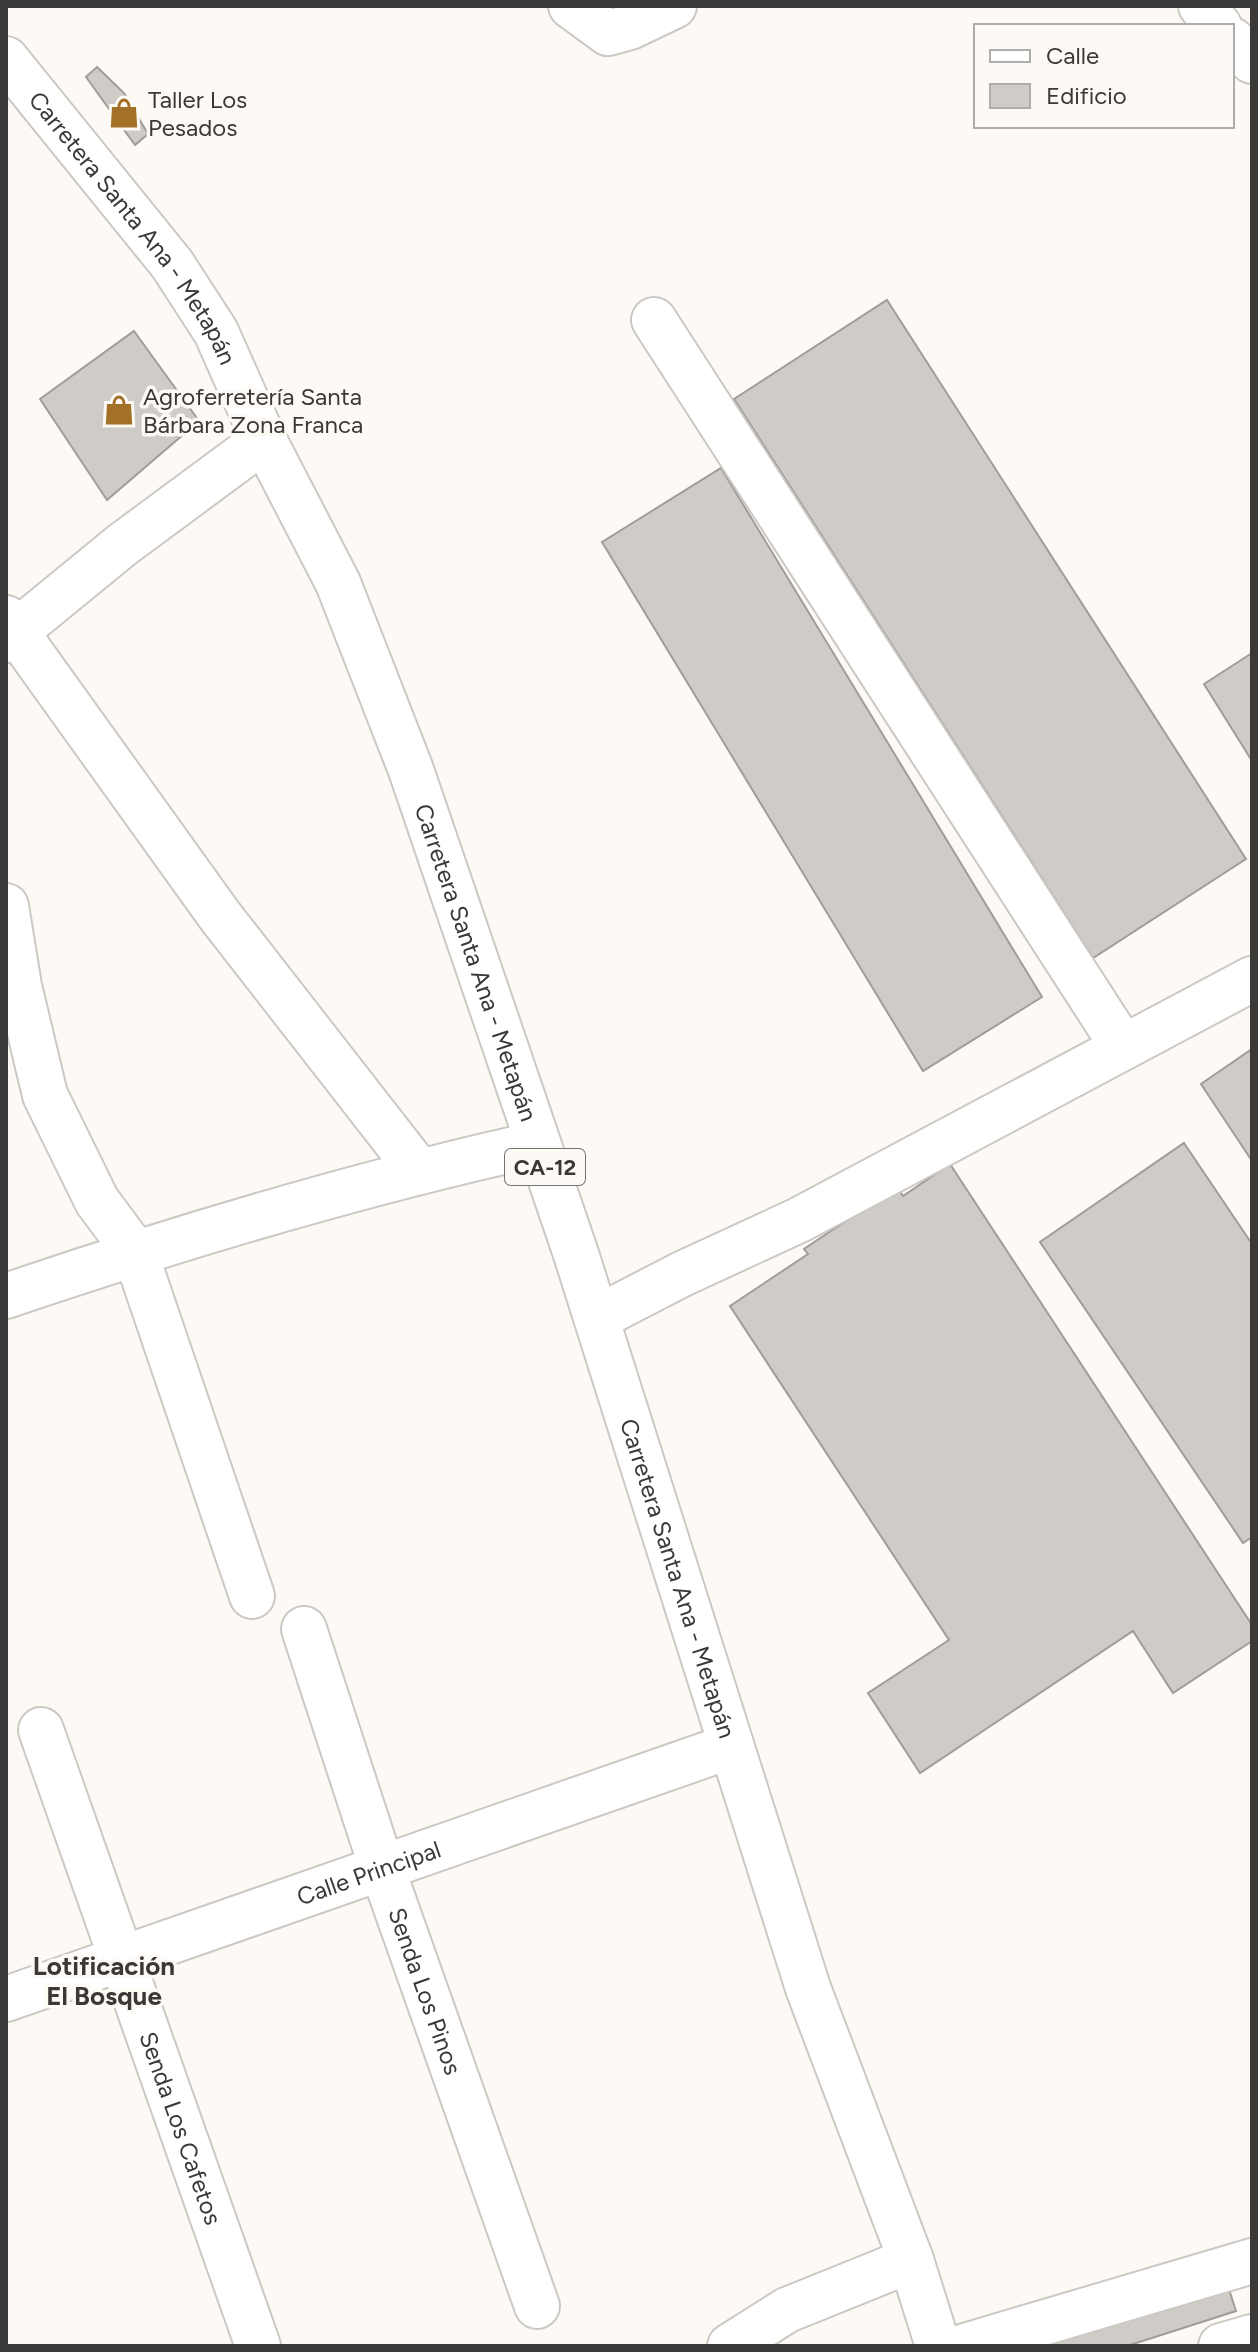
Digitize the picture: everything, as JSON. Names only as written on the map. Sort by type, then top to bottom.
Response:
[{"type":"street","points":[[571,6],[608,33],[636,17],[674,6]]},
{"type":"street","points":[[1201,6],[1217,24]]},
{"type":"street","points":[[1234,42],[1252,61]]},
{"type":"street","name":"Carretera Santa Ana - Metapán","points":[[6,59],[172,264],[216,332],[264,440],[338,583],[411,770],[597,1318],[808,1988],[911,2260],[938,2346]]},
{"type":"street","points":[[654,320],[1123,1047]]},
{"type":"street","points":[[264,440],[9,630],[220,916],[418,1170]]},
{"type":"street","points":[[6,906],[19,986],[45,1095],[97,1201],[135,1252],[252,1596]]},
{"type":"street","points":[[597,1318],[682,1274],[799,1220],[1252,979]]},
{"type":"street","points":[[6,1296],[135,1252],[418,1170],[537,1144]]},
{"type":"street","name":"Senda Los Pinos","points":[[304,1629],[382,1868],[537,2306]]},
{"type":"street","name":"Senda Los Cafetos","points":[[41,1730],[258,2346]]},
{"type":"street","name":"Calle Principal","points":[[6,1999],[731,1746]]},
{"type":"street","points":[[730,2346],[787,2310],[911,2260]]},
{"type":"street","points":[[965,2346],[1252,2261]]},
{"type":"street","points":[[1221,2346],[1252,2337]]},
{"type":"building","name":"Taller Los Pesados","points":[[97,67],[124,93],[148,134],[135,145],[86,77]]},
{"type":"building","points":[[887,300],[1246,859],[1093,958],[734,399]]},
{"type":"building","name":"Agroferretería Santa Bárbara Zona Franca","points":[[134,331],[199,421],[107,500],[40,399]]},
{"type":"building","points":[[721,468],[1042,997],[923,1071],[602,542]]},
{"type":"building","points":[[1252,653],[1252,761],[1204,684]]},
{"type":"building","points":[[1252,1049],[1252,1161],[1201,1084]]},
{"type":"building","points":[[1184,1143],[1252,1244],[1252,1537],[1243,1543],[1040,1242]]},
{"type":"building","points":[[950,1164],[1252,1625],[1252,1641],[1173,1693],[1133,1631],[920,1773],[868,1693],[949,1640],[730,1306],[808,1254],[804,1249],[897,1187],[903,1196]]},
{"type":"building","points":[[1226,2280],[1236,2311],[1127,2346],[1050,2346],[1047,2337]]},
{"type":"place","name":"Taller Los Pesados","points":[[124,113]]},
{"type":"place","name":"Agroferretería Santa Bárbara Zona Franca","points":[[119,410]]},
{"type":"district","name":"Lotificación El Bosque","points":[[104,1981]]}]
